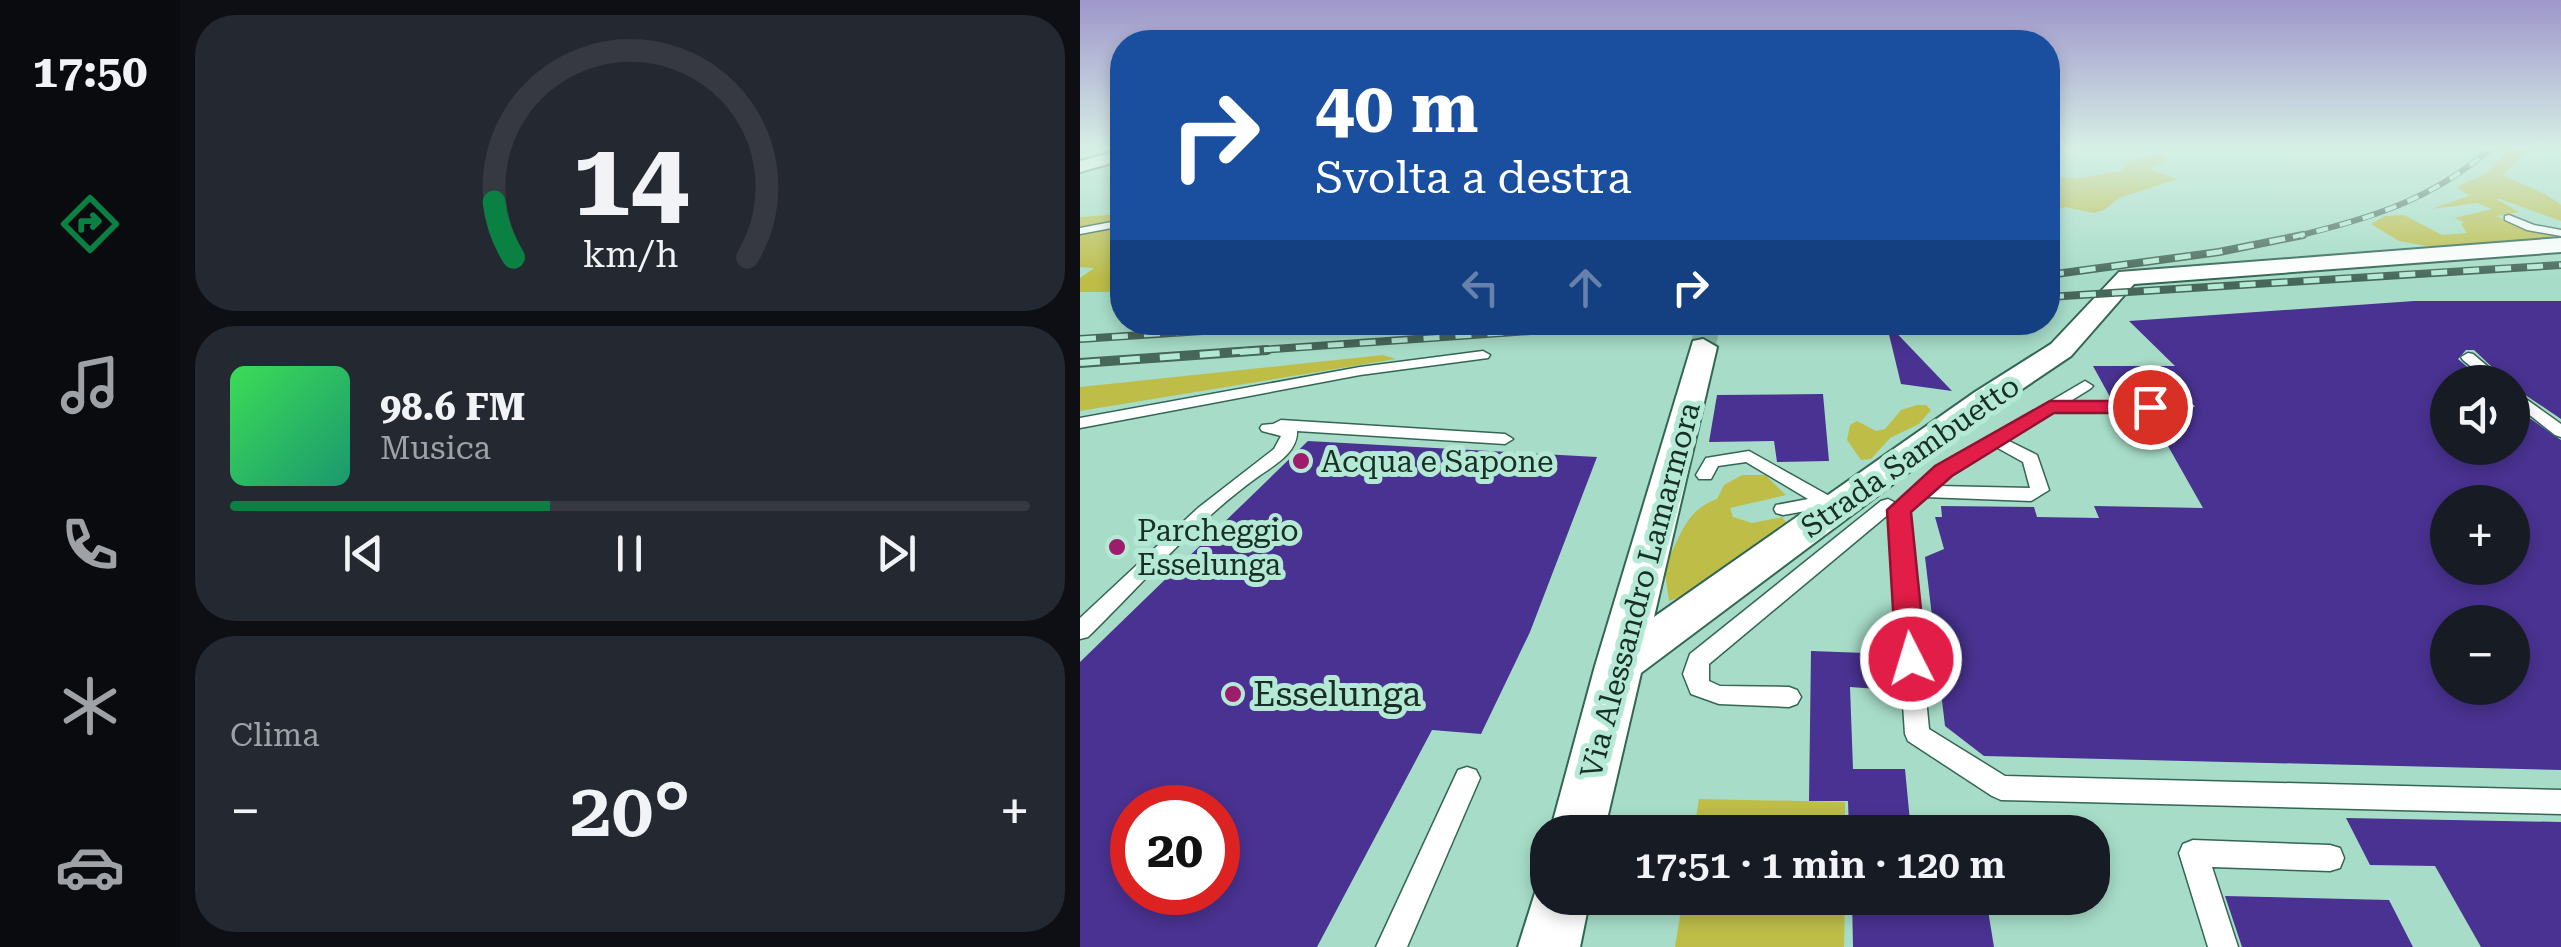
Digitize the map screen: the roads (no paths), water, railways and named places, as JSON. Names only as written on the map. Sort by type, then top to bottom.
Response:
[{"type":"street","name":"Strada Sambuetto","points":[[1618,666],[1841,500],[2061,350],[2127,277],[2561,245]]},
{"type":"street","name":"Via Alessandro Lamarmora","points":[[1582,815],[1703,347]]},
{"type":"street","points":[[1549,947],[1557,915]]},
{"type":"lane","points":[[2508,218],[2530,228],[2561,233]]},
{"type":"lane","points":[[1080,232],[1110,226]]},
{"type":"lane","points":[[1080,423],[1360,371],[1483,355]]},
{"type":"lane","points":[[2468,357],[2478,365]]},
{"type":"lane","points":[[1789,697],[1719,695],[1699,687],[1695,674],[1698,660],[1944,471],[2085,386]]},
{"type":"lane","points":[[2050,407],[2183,408]]},
{"type":"lane","points":[[2530,407],[2561,432]]},
{"type":"lane","points":[[1080,631],[1230,490],[1280,452],[1290,440],[1290,432],[1274,426],[1505,439]]},
{"type":"lane","points":[[1921,491],[2031,494],[2040,490],[2031,459],[1995,440]]},
{"type":"lane","points":[[1705,475],[1712,462],[1749,456],[1841,500]]},
{"type":"lane","points":[[1783,509],[1841,500],[1894,507]]},
{"type":"lane","points":[[1894,507],[1917,734],[2001,788],[2561,802]]},
{"type":"lane","points":[[1391,947],[1467,778]]},
{"type":"lane","points":[[2223,947],[2192,853],[2330,858]]},
{"type":"tunnel","points":[[1703,347],[1705,335]]},
{"type":"railway","points":[[2293,237],[2349,223],[2425,192]]},
{"type":"railway","points":[[2060,273],[2219,252],[2303,235]]},
{"type":"railway","points":[[2060,296],[2561,265]]},
{"type":"railway","points":[[1080,339],[1142,335]]},
{"type":"railway","points":[[1232,352],[1474,335]]},
{"type":"railway","points":[[1080,363],[1267,350]]},
{"type":"place","name":"Acqua e Sapone","points":[[1301,461]]},
{"type":"place","name":"Parcheggio Esselunga","points":[[1117,547]]},
{"type":"place","name":"Esselunga","points":[[1233,694]]}]
